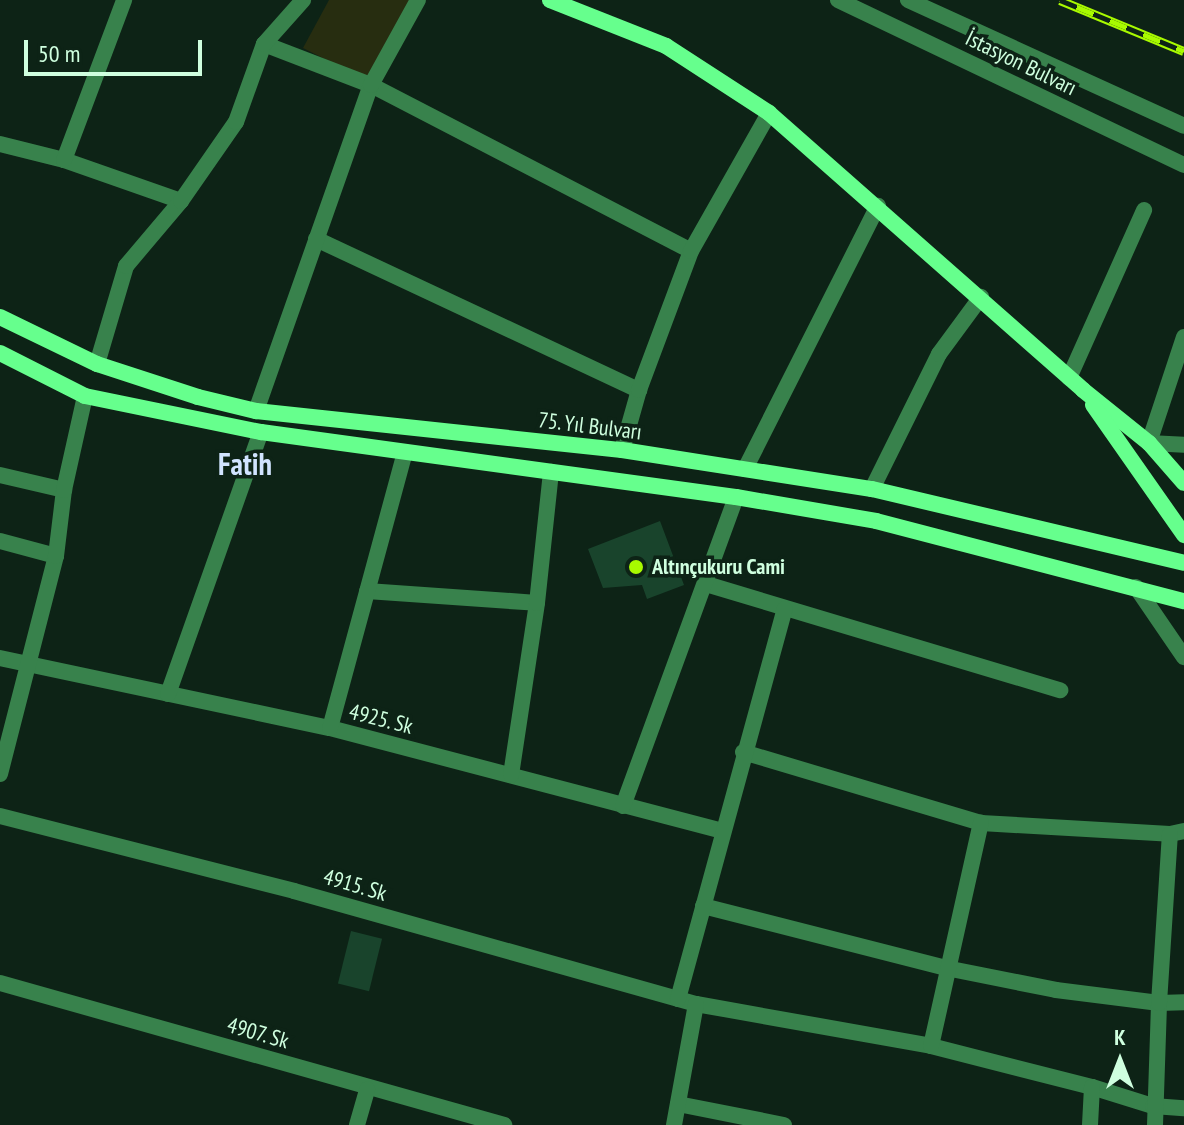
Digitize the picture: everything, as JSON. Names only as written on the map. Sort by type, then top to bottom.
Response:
[{"type":"main road","points":[[550,0],[666,46],[769,113],[878,206],[1069,378],[1149,443],[1184,483]]},
{"type":"main road","name":"75. Yıl Bulvarı","points":[[0,317],[97,364],[198,397],[256,411],[622,450],[872,489],[1184,563]]},
{"type":"main road","points":[[0,353],[85,396],[261,432],[736,497],[876,521],[1184,601]]},
{"type":"main road","points":[[1083,390],[1184,535]]},
{"type":"street","points":[[64,160],[124,0]]},
{"type":"street","points":[[97,364],[126,266],[181,201],[236,122],[264,44],[303,0]]},
{"type":"street","points":[[256,411],[371,85],[418,0]]},
{"type":"street","name":"İstasyon Bulvarı","points":[[838,0],[1184,165]]},
{"type":"street","name":"İstasyon Bulvarı","points":[[908,0],[1184,126]]},
{"type":"street","points":[[264,44],[371,85],[691,251]]},
{"type":"street","points":[[622,450],[639,390],[691,251],[769,113]]},
{"type":"street","points":[[0,144],[64,160],[181,201]]},
{"type":"street","points":[[745,469],[878,206]]},
{"type":"street","points":[[1069,378],[1144,210]]},
{"type":"street","points":[[316,239],[639,390]]},
{"type":"street","points":[[872,489],[939,354],[981,297]]},
{"type":"street","points":[[1184,337],[1149,443],[1184,445]]},
{"type":"street","points":[[0,771],[25,664],[56,556],[64,490],[85,396]]},
{"type":"street","points":[[168,694],[261,432]]},
{"type":"street","points":[[330,728],[405,452]]},
{"type":"street","points":[[511,775],[537,603],[551,472]]},
{"type":"street","points":[[0,475],[64,490]]},
{"type":"street","points":[[623,806],[736,497]]},
{"type":"street","points":[[0,541],[56,556]]},
{"type":"street","points":[[706,584],[1060,690]]},
{"type":"street","points":[[1136,587],[1184,657]]},
{"type":"street","points":[[367,591],[537,603]]},
{"type":"street","points":[[678,999],[743,752],[785,609]]},
{"type":"street","name":"4925. Sk","points":[[0,658],[330,728],[723,831]]},
{"type":"street","points":[[743,752],[981,823],[1177,832],[1159,1003],[1153,1106],[1155,1125]]},
{"type":"street","name":"4915. Sk","points":[[0,816],[294,891],[696,1004],[931,1046],[1092,1087],[1153,1106],[1184,1108]]},
{"type":"street","points":[[931,1046],[951,969],[981,823]]},
{"type":"street","points":[[703,906],[951,969],[1056,990],[1159,1003],[1184,1002]]},
{"type":"street","name":"4907. Sk","points":[[0,983],[367,1089],[504,1125]]},
{"type":"street","points":[[674,1125],[696,1004]]},
{"type":"street","points":[[1090,1125],[1092,1087]]},
{"type":"street","points":[[357,1125],[367,1089]]},
{"type":"street","points":[[678,1104],[784,1125]]},
{"type":"green space","points":[[329,0],[413,0],[370,82],[303,48]]},
{"type":"building","name":"Altınçukuru Cami","points":[[660,521],[684,585],[647,599],[642,585],[603,588],[588,549]]},
{"type":"building","points":[[351,931],[382,939],[369,991],[338,983]]},
{"type":"railway","points":[[1060,0],[1184,51]]},
{"type":"place","name":"Altınçukuru Cami","points":[[636,567]]},
{"type":"district","name":"Fatih","points":[[245,464]]}]
